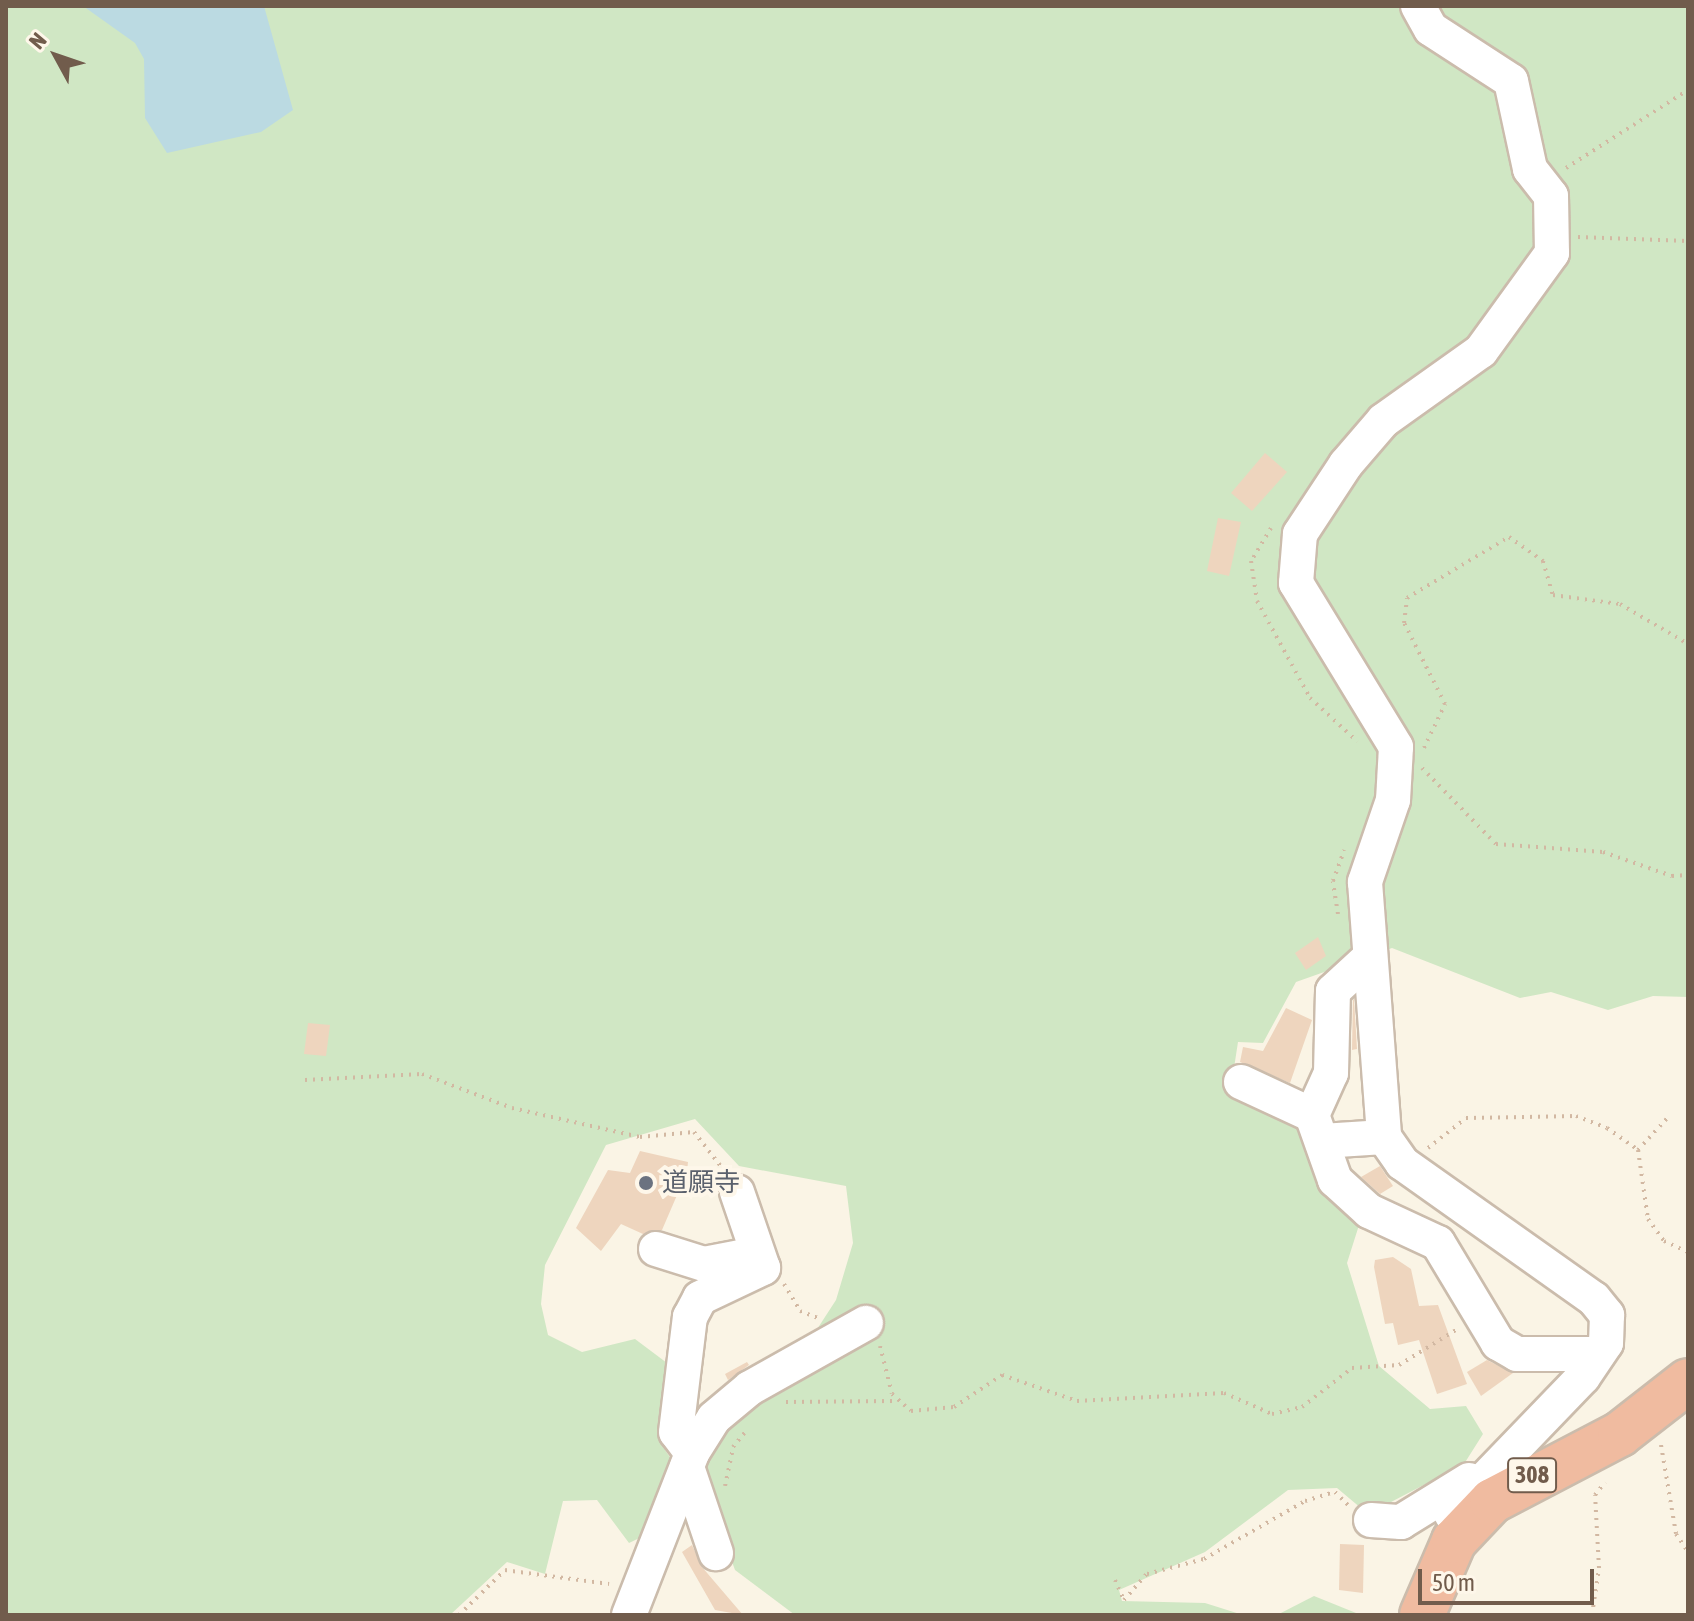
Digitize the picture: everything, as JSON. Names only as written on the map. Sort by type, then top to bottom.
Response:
[{"type":"highway","name":"308","points":[[1422,1615],[1428,1533],[1515,1485],[1620,1434],[1677,1390]]},
{"type":"street","points":[[1371,1520],[1428,1533],[1440,1525],[1598,1354],[1607,1315],[1594,1299],[1402,1163],[1384,1137],[1369,952],[1368,858],[1393,800],[1397,759],[1383,719],[1296,583],[1300,534],[1383,421],[1481,351],[1540,279],[1556,233],[1546,189],[1530,169],[1511,81],[1431,29],[1418,6]]},
{"type":"street","points":[[1369,952],[1333,991],[1331,1073],[1317,1128],[1324,1160],[1348,1193],[1388,1222],[1438,1243],[1472,1307],[1498,1343],[1517,1354],[1598,1354]]},
{"type":"street","points":[[1241,1082],[1317,1128],[1384,1137]]},
{"type":"street","points":[[737,1192],[760,1261]]},
{"type":"street","points":[[656,1249],[704,1264],[760,1261]]},
{"type":"street","points":[[713,1542],[689,1460],[676,1432],[690,1317],[700,1298],[760,1261]]},
{"type":"street","points":[[629,1615],[689,1460],[714,1418],[750,1388],[866,1323]]},
{"type":"street","points":[[1428,1533],[1465,1480],[1485,1477]]},
{"type":"path","points":[[1546,189],[1573,161],[1688,90]]},
{"type":"path","points":[[1556,233],[1626,244],[1688,241]]},
{"type":"path","points":[[1276,522],[1251,561],[1257,601],[1310,698],[1361,748]]},
{"type":"path","points":[[1397,759],[1423,749],[1445,704],[1404,623],[1407,598],[1509,537],[1543,561],[1553,595],[1620,604],[1688,644]]},
{"type":"path","points":[[1397,759],[1426,770],[1496,844],[1603,852],[1672,876],[1688,875]]},
{"type":"path","points":[[1351,835],[1332,901],[1353,938],[1369,952]]},
{"type":"path","points":[[305,1080],[422,1074],[512,1108],[640,1137],[694,1132],[737,1192]]},
{"type":"path","points":[[1429,1157],[1428,1145],[1466,1118],[1576,1116],[1638,1150]]},
{"type":"path","points":[[1638,1150],[1669,1116]]},
{"type":"path","points":[[1638,1150],[1648,1219],[1664,1241],[1688,1252]]},
{"type":"path","points":[[760,1261],[791,1291],[800,1311],[819,1318],[853,1312],[866,1323],[895,1401]]},
{"type":"path","points":[[774,1407],[815,1397],[895,1401],[911,1411],[954,1407],[1002,1375],[1077,1401],[1224,1393],[1264,1411],[1286,1412],[1352,1368],[1399,1365],[1467,1323],[1472,1307]]},
{"type":"path","points":[[1677,1390],[1660,1440],[1676,1534],[1688,1552]]},
{"type":"path","points":[[713,1542],[733,1447],[755,1421]]},
{"type":"path","points":[[1592,1615],[1599,1568],[1595,1495],[1614,1469]]},
{"type":"path","points":[[1115,1580],[1119,1597],[1128,1598],[1147,1574],[1204,1559],[1274,1514],[1326,1493],[1371,1520]]},
{"type":"path","points":[[459,1615],[505,1570],[601,1585],[618,1576]]},
{"type":"green space","points":[[6,6],[1688,6],[1688,997],[1653,996],[1608,1010],[1551,992],[1520,998],[1392,948],[1296,982],[1263,1043],[1238,1042],[1232,1081],[1284,1108],[1310,1136],[1360,1222],[1347,1263],[1379,1366],[1430,1409],[1466,1406],[1483,1434],[1464,1464],[1368,1514],[1337,1488],[1288,1490],[1205,1552],[1119,1590],[1122,1601],[1205,1603],[1243,1615],[795,1615],[735,1570],[700,1473],[731,1419],[775,1394],[836,1300],[853,1243],[846,1186],[739,1166],[695,1119],[606,1145],[545,1265],[541,1304],[548,1335],[582,1352],[635,1339],[671,1366],[665,1450],[678,1469],[654,1531],[629,1543],[597,1500],[563,1501],[545,1574],[507,1562],[450,1615],[6,1615]]},
{"type":"green space","points":[[1314,1596],[1361,1615],[1277,1615]]},
{"type":"water","points":[[83,6],[264,6],[293,110],[261,132],[167,153],[145,118],[144,59],[135,43]]},
{"type":"building","points":[[1265,453],[1287,472],[1252,511],[1231,493]]},
{"type":"building","points":[[1218,518],[1241,522],[1229,576],[1207,571]]},
{"type":"building","points":[[1318,937],[1326,956],[1306,970],[1295,953]]},
{"type":"building","points":[[1353,1000],[1357,1049],[1352,1050]]},
{"type":"building","points":[[1286,1008],[1312,1020],[1290,1083],[1240,1062],[1243,1047],[1263,1051]]},
{"type":"building","points":[[308,1023],[330,1025],[326,1056],[304,1054]]},
{"type":"building","points":[[640,1151],[688,1162],[687,1172],[662,1230],[643,1234],[621,1224],[601,1251],[576,1228],[608,1170],[630,1173]]},
{"type":"building","points":[[1380,1166],[1393,1186],[1380,1194],[1361,1177]]},
{"type":"building","points":[[1393,1257],[1411,1269],[1419,1306],[1438,1305],[1467,1384],[1437,1394],[1419,1340],[1398,1345],[1393,1323],[1385,1324],[1374,1267],[1375,1260]]},
{"type":"building","points":[[1487,1360],[1513,1373],[1481,1396],[1467,1372]]},
{"type":"building","points":[[747,1362],[749,1365],[728,1380],[725,1374]]},
{"type":"building","points":[[1340,1544],[1364,1545],[1363,1593],[1339,1590]]},
{"type":"building","points":[[692,1545],[702,1567],[743,1615],[715,1610],[682,1552]]},
{"type":"place","name":"道願寺","points":[[646,1183]]}]
